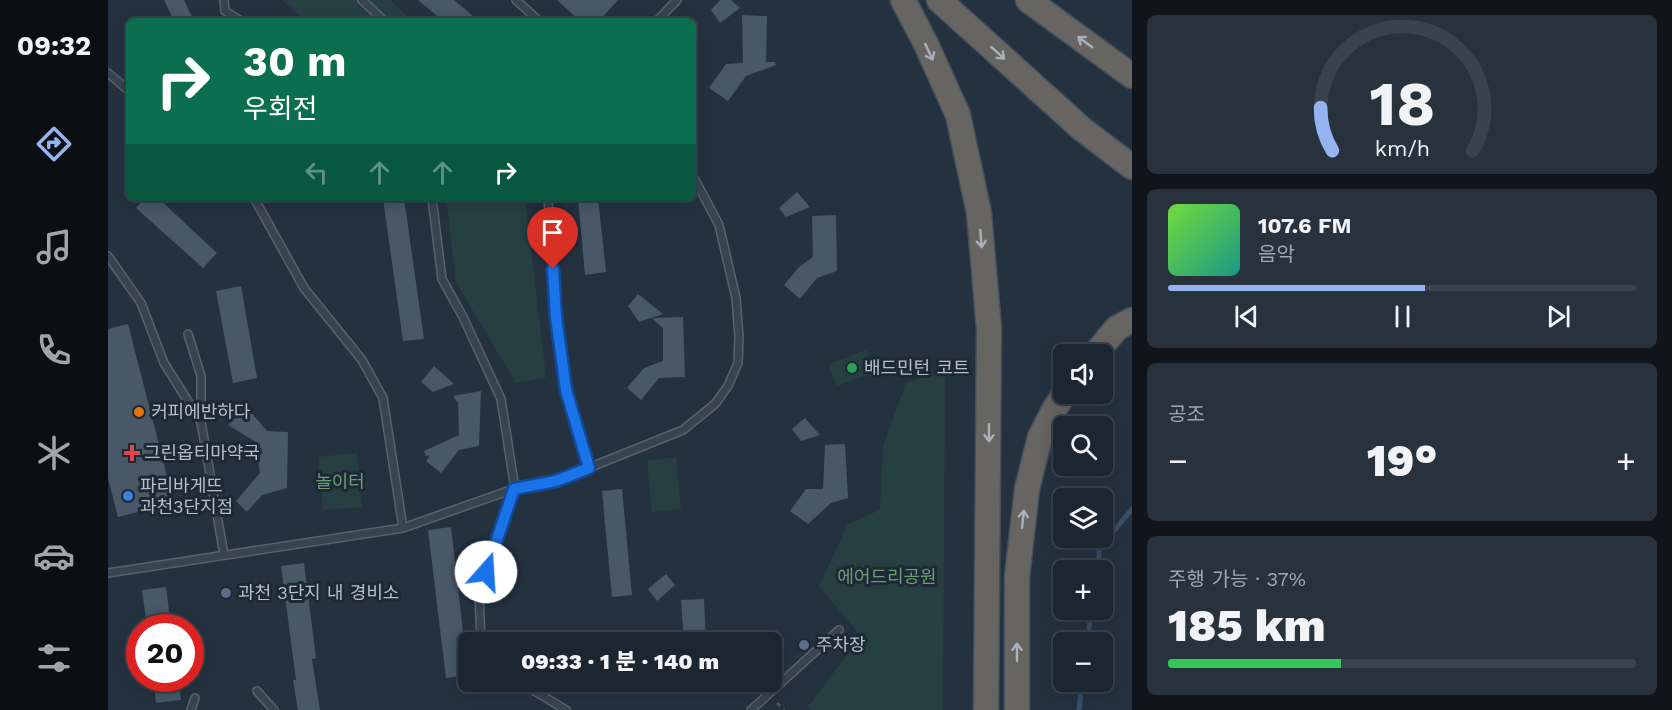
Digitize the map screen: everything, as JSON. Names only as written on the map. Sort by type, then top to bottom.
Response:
[{"type":"highway","points":[[903,0],[958,115],[979,213],[989,329],[986,710]]},
{"type":"highway","points":[[939,0],[1082,129],[1132,167]]},
{"type":"highway","points":[[1028,0],[1132,76]]},
{"type":"highway","points":[[1105,344],[1125,324]]},
{"type":"highway","points":[[1017,710],[1017,578],[1027,489],[1040,437],[1057,404]]},
{"type":"lane","points":[[224,0],[225,11],[236,18]]},
{"type":"lane","points":[[362,0],[381,18]]},
{"type":"lane","points":[[516,0],[536,18]]},
{"type":"lane","points":[[660,18],[677,0]]},
{"type":"lane","points":[[108,73],[126,89]]},
{"type":"lane","points":[[108,573],[404,528],[514,489],[556,481],[683,430],[715,404],[728,386],[738,363],[736,297],[730,267],[719,225],[696,182]]},
{"type":"lane","points":[[256,201],[304,288],[362,360],[383,398],[404,528]]},
{"type":"lane","points":[[432,201],[442,279],[464,317],[501,399],[514,489],[479,592],[481,632]]},
{"type":"lane","points":[[548,201],[556,317],[566,390],[589,468]]},
{"type":"lane","points":[[108,256],[141,303],[164,363],[201,422]]},
{"type":"lane","points":[[188,334],[201,376],[201,422],[224,555]]},
{"type":"lane","points":[[751,710],[838,630]]},
{"type":"lane","points":[[257,692],[274,710]]},
{"type":"lane","points":[[536,692],[566,710]]},
{"type":"lane","points":[[191,710],[195,698]]},
{"type":"green space","points":[[282,0],[390,0],[410,18],[302,18]]},
{"type":"green space","points":[[446,201],[525,201],[546,377],[516,383],[456,282]]},
{"type":"green space","name":"배드민턴 코트","points":[[866,350],[874,373],[836,386],[829,364]]},
{"type":"green space","name":"에어드리공원","points":[[945,369],[943,710],[811,710],[808,707],[861,636],[819,586],[848,524],[880,510],[883,446],[906,383]]},
{"type":"green space","name":"놀이터","points":[[357,453],[362,507],[323,510],[318,457]]},
{"type":"green space","points":[[676,457],[681,509],[652,512],[647,461]]},
{"type":"building","points":[[164,0],[184,0],[193,18],[173,18]]},
{"type":"building","points":[[418,0],[454,0],[475,18],[439,18]]},
{"type":"building","points":[[557,0],[618,0],[602,18],[577,18]]},
{"type":"building","points":[[720,0],[731,0],[740,8],[720,23],[711,10]]},
{"type":"building","points":[[742,15],[767,16],[766,62],[775,62],[776,65],[746,76],[728,101],[709,88],[726,64],[743,63]]},
{"type":"building","points":[[797,192],[810,207],[786,217],[779,208]]},
{"type":"building","points":[[142,201],[161,201],[217,253],[203,268],[136,208]]},
{"type":"building","points":[[383,201],[404,201],[424,339],[403,341]]},
{"type":"building","points":[[578,201],[598,201],[606,272],[585,275]]},
{"type":"building","points":[[836,215],[837,271],[817,278],[800,299],[784,285],[799,267],[813,257],[812,216]]},
{"type":"building","points":[[241,286],[257,378],[233,383],[216,291]]},
{"type":"building","points":[[638,294],[663,314],[639,322],[628,306]]},
{"type":"building","points":[[683,317],[685,377],[659,378],[641,400],[627,388],[644,368],[663,361],[663,328],[652,318]]},
{"type":"building","points":[[128,324],[174,503],[118,517],[108,478],[108,329]]},
{"type":"building","points":[[434,366],[454,384],[433,392],[421,382]]},
{"type":"building","points":[[481,391],[479,446],[459,450],[441,473],[426,461],[430,455],[426,456],[424,451],[459,435],[458,403],[453,396]]},
{"type":"building","points":[[247,408],[267,431],[288,432],[287,488],[262,495],[247,512],[236,501],[260,473],[256,442],[228,425]]},
{"type":"building","points":[[805,418],[820,435],[801,441],[792,429]]},
{"type":"building","points":[[845,444],[848,498],[831,503],[808,524],[790,511],[806,489],[823,489],[825,445]]},
{"type":"building","points":[[622,489],[632,595],[612,597],[602,491]]},
{"type":"building","points":[[451,527],[463,632],[458,632],[458,676],[446,678],[428,530]]},
{"type":"building","points":[[304,563],[316,658],[312,659],[320,710],[298,710],[293,680],[296,680],[281,566]]},
{"type":"building","points":[[666,574],[675,585],[657,601],[648,589]]},
{"type":"building","points":[[166,587],[169,614],[145,614],[142,590]]},
{"type":"building","points":[[704,599],[706,632],[683,632],[681,600]]},
{"type":"building","points":[[155,692],[180,692],[181,700],[156,703]]},
{"type":"waterway","points":[[1098,560],[1100,548],[1132,509]]},
{"type":"waterway","points":[[1089,632],[1090,620]]},
{"type":"waterway","points":[[1079,710],[1081,692]]},
{"type":"place","name":"배드민턴 코트","points":[[852,368]]},
{"type":"place","name":"커피에반하다","points":[[139,412]]},
{"type":"place","name":"그린옵티마약국","points":[[132,453]]},
{"type":"place","name":"파리바게뜨 과천3단지점","points":[[128,496]]},
{"type":"place","name":"과천 3단지 내 경비소","points":[[226,593]]},
{"type":"place","name":"주차장","points":[[804,645]]},
{"type":"route","points":[[486,572],[514,489],[556,481],[589,468],[566,390],[556,317],[553,269]]}]
